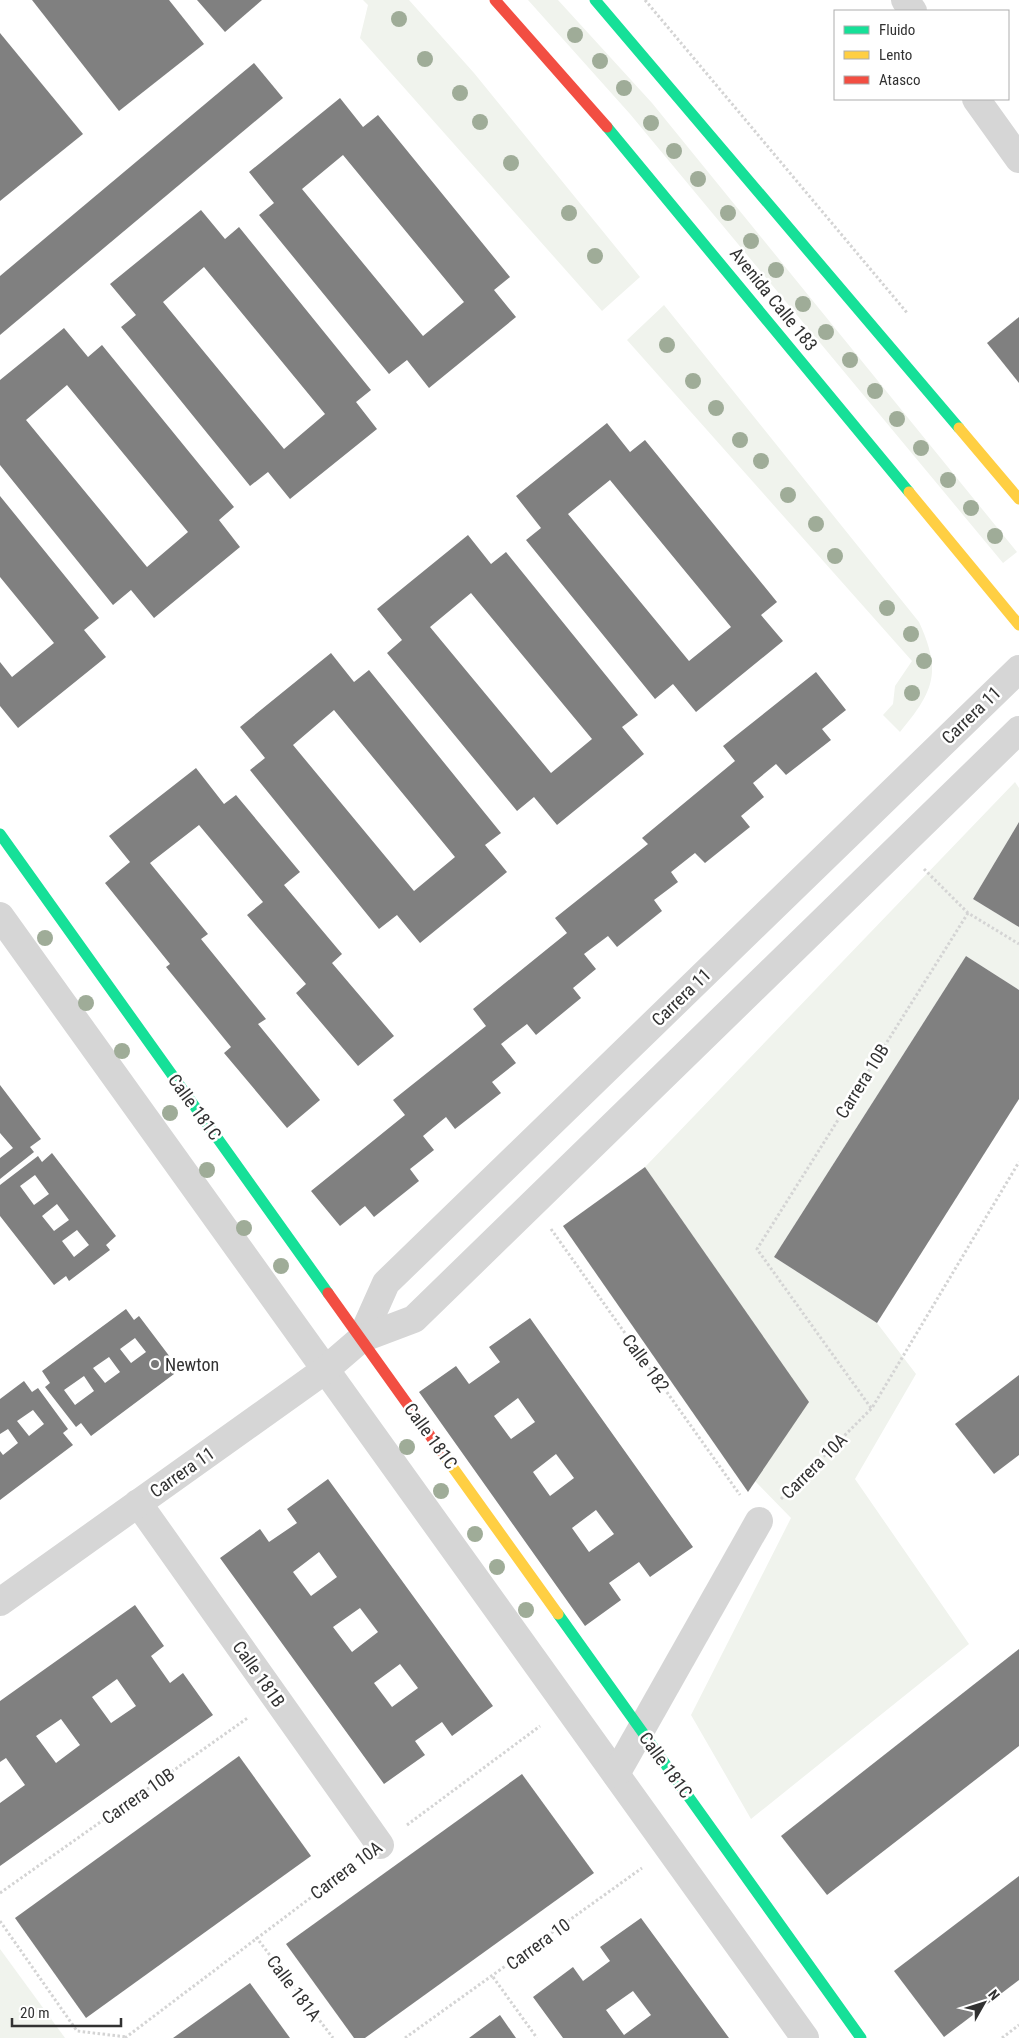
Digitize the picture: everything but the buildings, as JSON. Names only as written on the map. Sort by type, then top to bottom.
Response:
[{"type":"street","name":"Avenida Calle 183","points":[[495,0],[671,201],[1019,625]]},
{"type":"street","points":[[595,0],[1019,499]]},
{"type":"street","points":[[977,100],[1019,159]]},
{"type":"street","name":"Carrera 11","points":[[361,1339],[386,1283],[1019,669]]},
{"type":"street","name":"Carrera 11","points":[[0,1602],[325,1370],[361,1339],[414,1319],[1019,730]]},
{"type":"street","name":"Calle 181C","points":[[0,834],[861,2038]]},
{"type":"street","points":[[0,916],[805,2038]]},
{"type":"street","name":"Calle 181B","points":[[138,1503],[380,1845]]},
{"type":"street","points":[[616,1774],[759,1521]]},
{"type":"path","points":[[645,0],[910,316]]},
{"type":"path","points":[[901,846],[968,913],[1019,944]]},
{"type":"path","name":"Carrera 10B","points":[[872,1408],[757,1249],[968,913]]},
{"type":"path","name":"Carrera 10A","points":[[759,1521],[872,1408],[1019,1162]]},
{"type":"path","name":"Calle 182","points":[[533,1205],[759,1521]]},
{"type":"path","name":"Carrera 10B","points":[[0,1893],[276,1698]]},
{"type":"path","name":"Carrera 10A","points":[[126,2037],[256,1937],[567,1707]]},
{"type":"path","name":"Carrera 10","points":[[405,2038],[669,1849]]},
{"type":"path","points":[[0,1921],[77,2031],[126,2037]]},
{"type":"path","name":"Calle 181A","points":[[256,1937],[333,2038]]},
{"type":"path","points":[[492,1977],[537,2038]]},
{"type":"path","points":[[1002,2038],[1019,2025]]},
{"type":"shaded area","points":[[363,0],[409,0],[474,73],[640,277],[602,311],[360,38],[368,5]]},
{"type":"shaded area","points":[[528,0],[558,0],[652,103],[1017,552],[1003,563],[630,114]]},
{"type":"shaded area","points":[[664,305],[919,622],[931,655],[931,680],[921,705],[900,732],[883,715],[893,704],[895,686],[912,661],[627,340]]},
{"type":"shaded area","points":[[1015,782],[1019,788],[1019,822],[973,899],[1019,927],[1019,990],[966,956],[774,1257],[877,1323],[916,1374],[855,1479],[969,1644],[751,1819],[691,1715],[791,1518],[755,1481],[808,1402],[645,1167]]},
{"type":"shaded area","points":[[0,1949],[65,2038],[0,2038]]},
{"type":"traffic: fast","points":[[595,0],[959,428]]},
{"type":"traffic: fast","points":[[607,127],[909,492]]},
{"type":"traffic: fast","points":[[0,834],[328,1293]]},
{"type":"traffic: fast","points":[[558,1614],[861,2038]]},
{"type":"traffic: slow","points":[[959,428],[1019,499]]},
{"type":"traffic: slow","points":[[909,492],[1019,625]]},
{"type":"traffic: slow","points":[[441,1451],[558,1614]]},
{"type":"traffic: jam","points":[[495,0],[607,127]]},
{"type":"traffic: jam","points":[[328,1293],[441,1451]]},
{"type":"place","name":"Newton","points":[[155,1364]]}]
